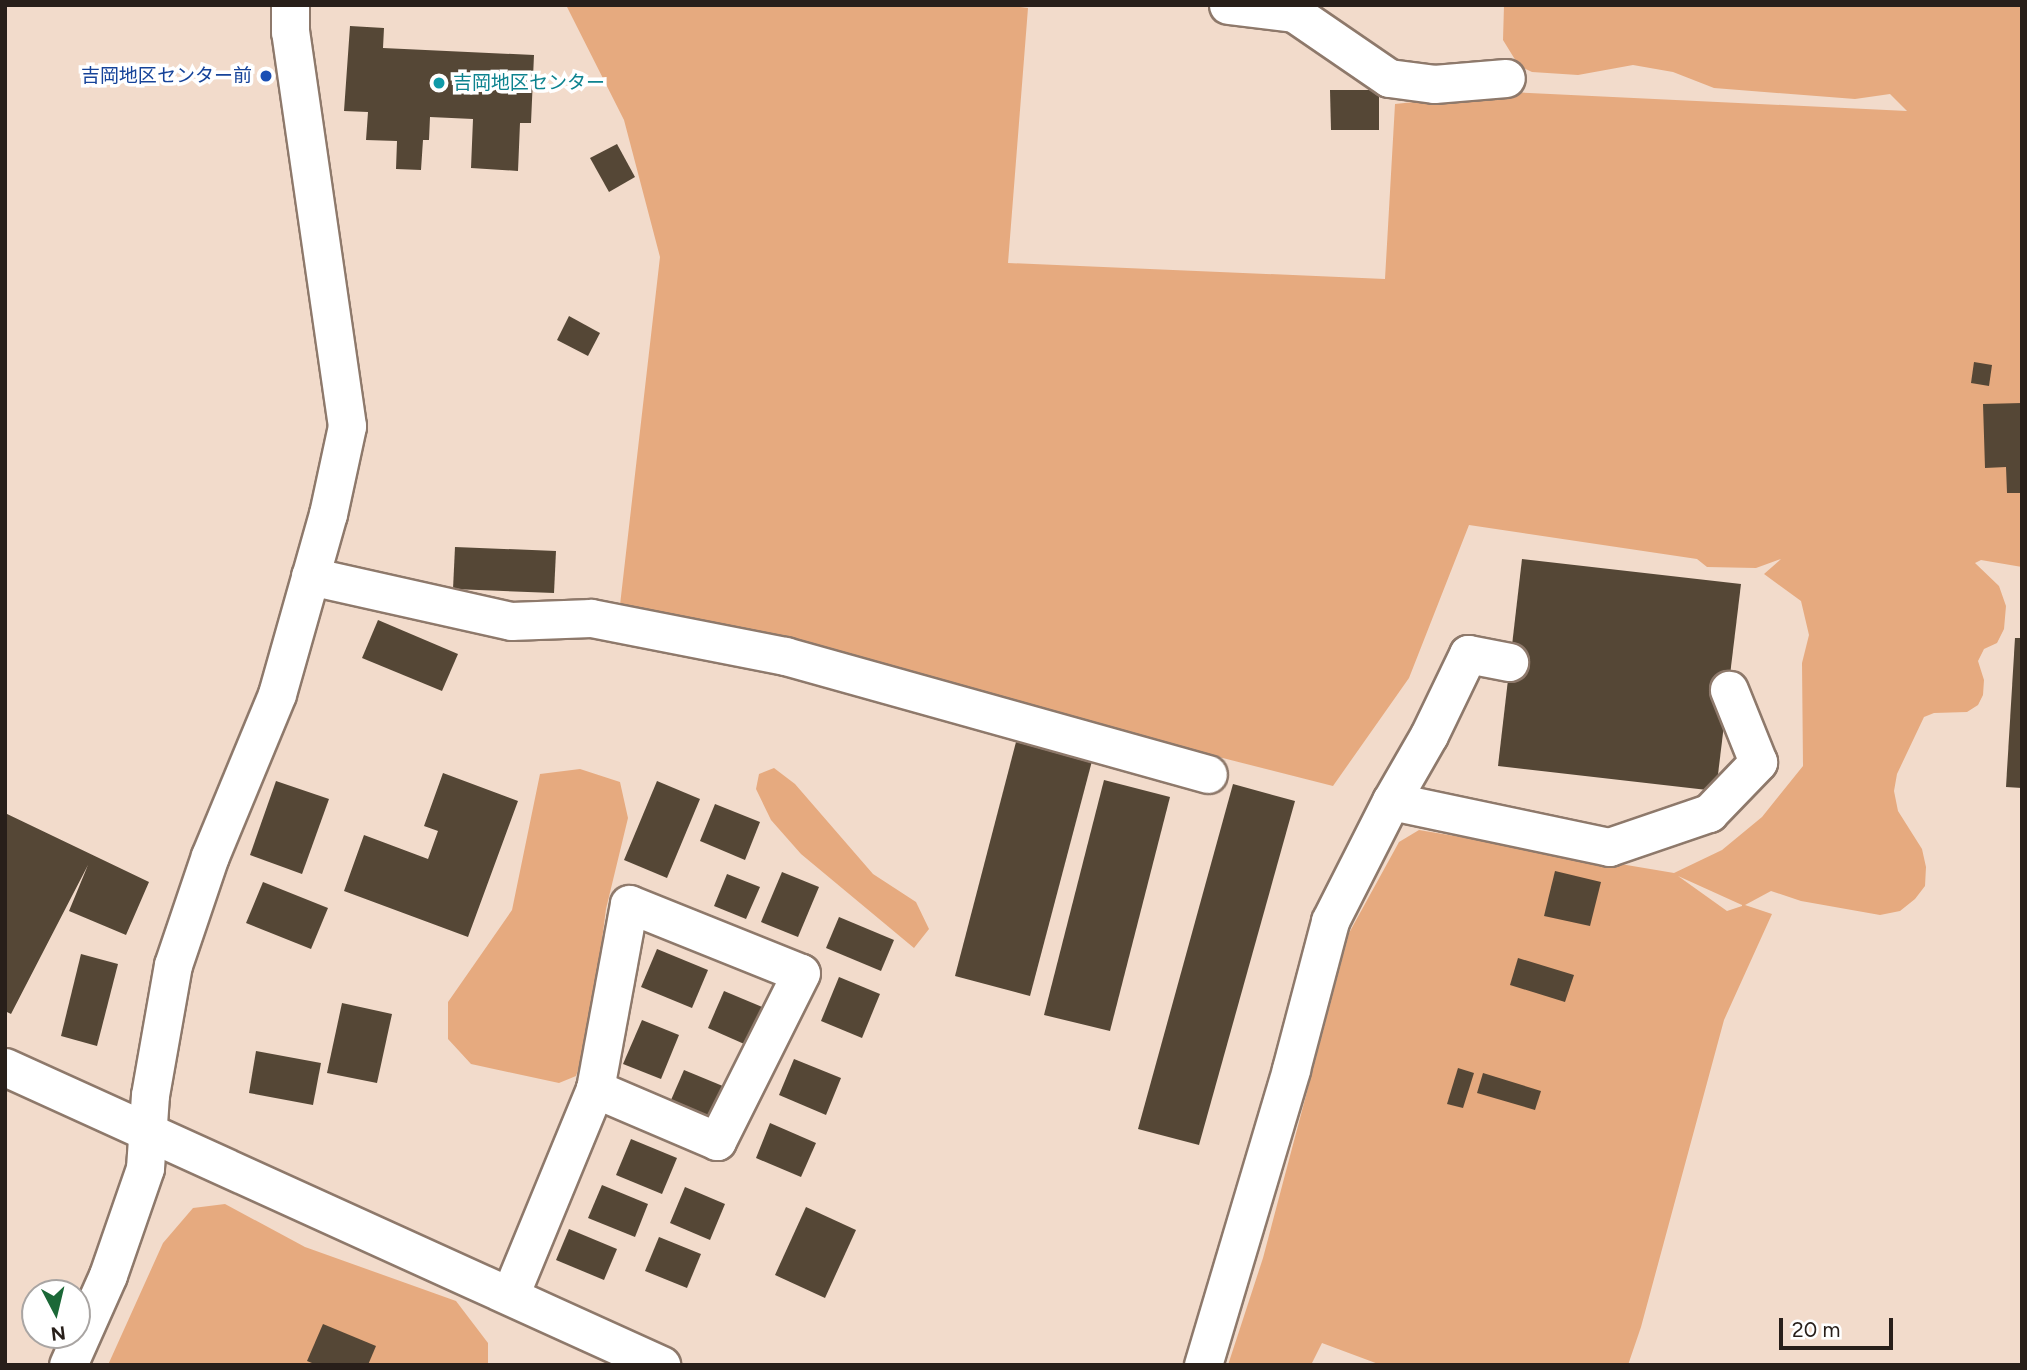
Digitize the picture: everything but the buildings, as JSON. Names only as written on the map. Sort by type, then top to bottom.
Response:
[{"type":"street","points":[[68,1365],[108,1275],[145,1168],[150,1095],[173,965],[210,856],[277,694],[310,576],[347,426],[290,32],[290,5]]},
{"type":"street","points":[[1228,5],[1294,13],[1390,78],[1434,84],[1506,78]]},
{"type":"street","points":[[310,576],[512,621],[591,618],[785,656],[1208,774]]},
{"type":"street","points":[[1203,1365],[1291,1069],[1330,921],[1468,654],[1509,662]]},
{"type":"street","points":[[1391,800],[1609,847],[1709,813],[1758,762],[1728,690]]},
{"type":"street","points":[[510,1295],[594,1089],[629,904],[801,973],[717,1141],[594,1089]]},
{"type":"street","points":[[5,1067],[661,1365]]},
{"type":"shaded area","points":[[566,5],[1003,5],[1028,8],[1008,263],[1385,279],[1395,104],[1509,92],[1907,111],[1890,94],[1855,99],[1714,88],[1673,72],[1633,65],[1578,75],[1532,72],[1519,66],[1503,40],[1504,5],[2022,5],[2022,567],[1981,560],[1975,563],[1999,586],[2006,606],[2004,629],[1997,643],[1984,649],[1978,661],[1984,680],[1983,695],[1978,705],[1967,712],[1934,713],[1924,717],[1897,774],[1894,791],[1898,811],[1922,849],[1926,867],[1925,886],[1915,899],[1900,911],[1880,915],[1801,901],[1771,891],[1745,905],[1772,914],[1724,1020],[1641,1327],[1628,1365],[1381,1365],[1322,1343],[1311,1365],[1228,1365],[1263,1258],[1349,933],[1399,842],[1419,830],[1674,873],[1722,850],[1762,817],[1803,766],[1802,663],[1809,635],[1801,601],[1764,574],[1781,559],[1756,568],[1707,567],[1697,559],[1469,525],[1409,678],[1333,786],[620,605],[660,257],[624,120]],"holes":[[[1678,876],[1742,905],[1727,911]]]},
{"type":"shaded area","points":[[774,768],[795,784],[873,874],[916,902],[929,929],[914,948],[801,854],[771,820],[756,789],[759,774]]},
{"type":"shaded area","points":[[580,769],[620,782],[628,818],[606,909],[590,1033],[576,1076],[559,1083],[471,1064],[448,1039],[448,1002],[512,910],[540,774]]},
{"type":"shaded area","points":[[225,1204],[305,1247],[456,1301],[488,1343],[488,1365],[108,1365],[163,1243],[193,1208]]},
{"type":"place","name":"吉岡地区センター前","points":[[266,76]]},
{"type":"place","name":"吉岡地区センター","points":[[439,83]]}]
